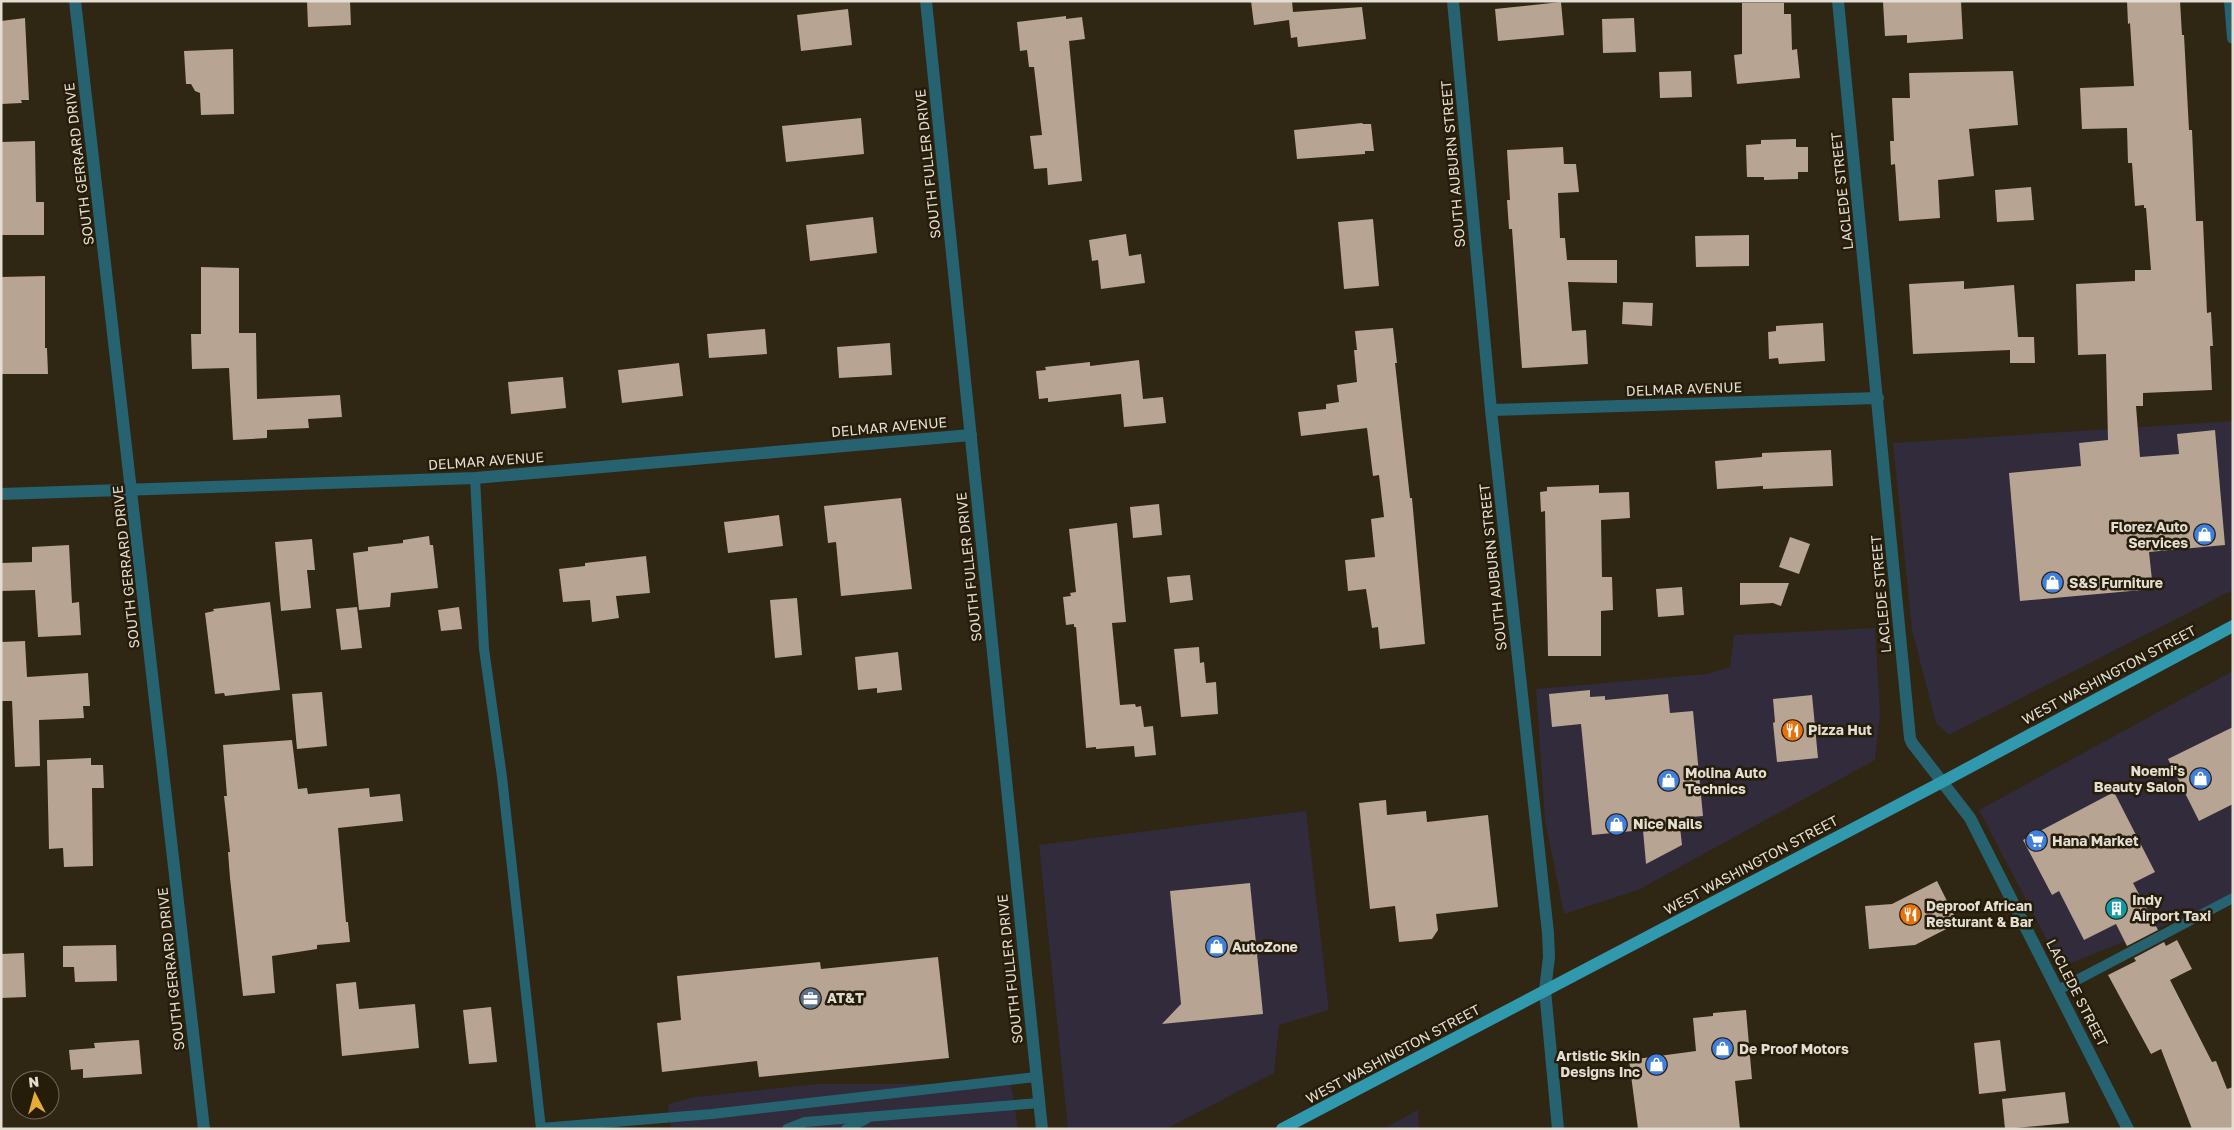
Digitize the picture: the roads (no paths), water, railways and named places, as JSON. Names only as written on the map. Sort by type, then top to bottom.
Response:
[{"type":"main road","name":"WEST WASHINGTON STREET","points":[[1282,1129],[1942,782],[2233,626]]},
{"type":"street","name":"SOUTH GERRARD DRIVE","points":[[76,1],[204,1129]]},
{"type":"street","name":"SOUTH FULLER DRIVE","points":[[926,1],[1042,1129]]},
{"type":"street","name":"SOUTH AUBURN STREET","points":[[1452,1],[1491,410],[1548,933],[1549,957],[1545,990],[1558,1129]]},
{"type":"street","name":"LACLEDE STREET","points":[[1838,1],[1910,738],[1970,818],[2128,1129]]},
{"type":"street","points":[[2230,1],[2233,38]]},
{"type":"street","name":"DELMAR AVENUE","points":[[1491,410],[1878,398]]},
{"type":"street","name":"DELMAR AVENUE","points":[[1,494],[475,478],[971,435]]},
{"type":"lane","points":[[475,478],[484,649],[503,787],[541,1128],[712,1114],[1036,1077]]},
{"type":"lane","points":[[2058,990],[2233,898]]},
{"type":"lane","points":[[787,1129],[805,1122],[1039,1102]]},
{"type":"lane","points":[[846,1129],[871,1116]]},
{"type":"place","name":"Florez Auto Services","points":[[2204,535]]},
{"type":"place","name":"S&S Furniture","points":[[2053,583]]},
{"type":"place","name":"Pizza Hut","points":[[1792,730]]},
{"type":"place","name":"Noemi's Beauty Salon","points":[[2201,779]]},
{"type":"place","name":"Molina Auto Technics","points":[[1669,781]]},
{"type":"place","name":"Nice Nails","points":[[1617,824]]},
{"type":"place","name":"Hana Market","points":[[2036,841]]},
{"type":"place","name":"Indy Airport Taxi","points":[[2116,908]]},
{"type":"place","name":"Deproof African Resturant & Bar","points":[[1910,914]]},
{"type":"place","name":"AutoZone","points":[[1216,947]]},
{"type":"place","name":"AT&T","points":[[811,998]]},
{"type":"place","name":"De Proof Motors","points":[[1723,1049]]},
{"type":"place","name":"Artistic Skin Designs Inc","points":[[1656,1064]]}]
